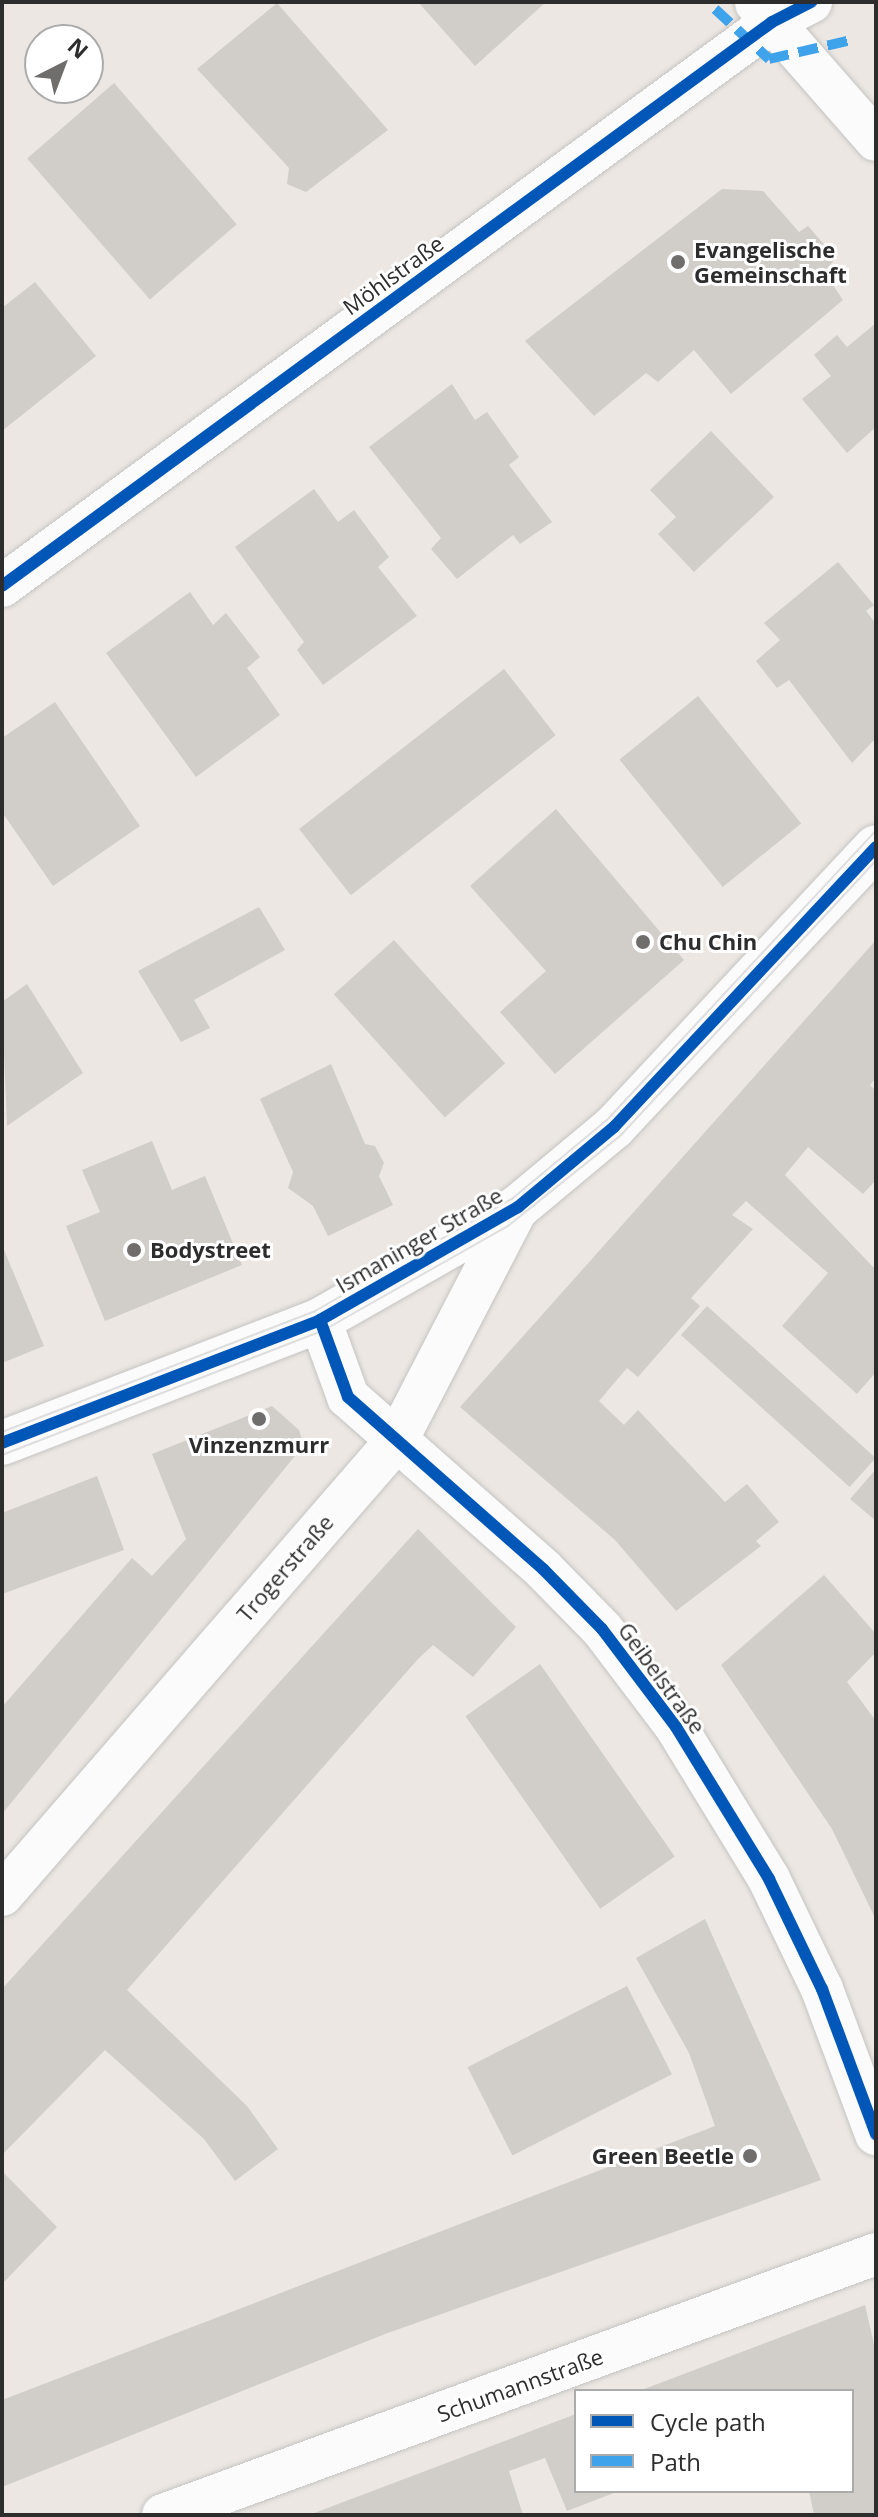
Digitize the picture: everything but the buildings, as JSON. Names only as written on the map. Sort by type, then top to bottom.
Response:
[{"type":"street","name":"Möhlstraße","points":[[2,586],[764,12],[811,2]]},
{"type":"street","points":[[764,12],[876,140]]},
{"type":"street","name":"Ismaninger Straße","points":[[2,1443],[320,1320],[518,1207],[614,1127],[876,847]]},
{"type":"street","name":"Trogerstraße","points":[[2,1895],[397,1440],[518,1207]]},
{"type":"street","name":"Geibelstraße","points":[[320,1320],[348,1397],[582,1609],[676,1727],[769,1879],[822,1989],[876,2134]]},
{"type":"street","name":"Schumannstraße","points":[[163,2515],[876,2254]]},
{"type":"tram line","points":[[2,1432],[315,1311],[513,1198],[607,1120],[876,831]]},
{"type":"tram line","points":[[2,1455],[324,1330],[508,1226],[621,1135],[876,861]]},
{"type":"marked path","points":[[715,9],[769,59],[851,40]]},
{"type":"cycle path","points":[[2,586],[772,22],[811,2]]},
{"type":"cycle path","points":[[2,1443],[320,1320],[518,1207],[614,1127],[876,847]]},
{"type":"cycle path","points":[[320,1320],[348,1397],[543,1569],[602,1629],[676,1727],[769,1879],[822,1989],[876,2134]]},
{"type":"place","name":"Evangelische Gemeinschaft","points":[[678,262]]},
{"type":"place","name":"Chu Chin","points":[[643,942]]},
{"type":"place","name":"Bodystreet","points":[[134,1250]]},
{"type":"place","name":"Vinzenzmurr","points":[[259,1419]]},
{"type":"place","name":"Green Beetle","points":[[750,2156]]}]
